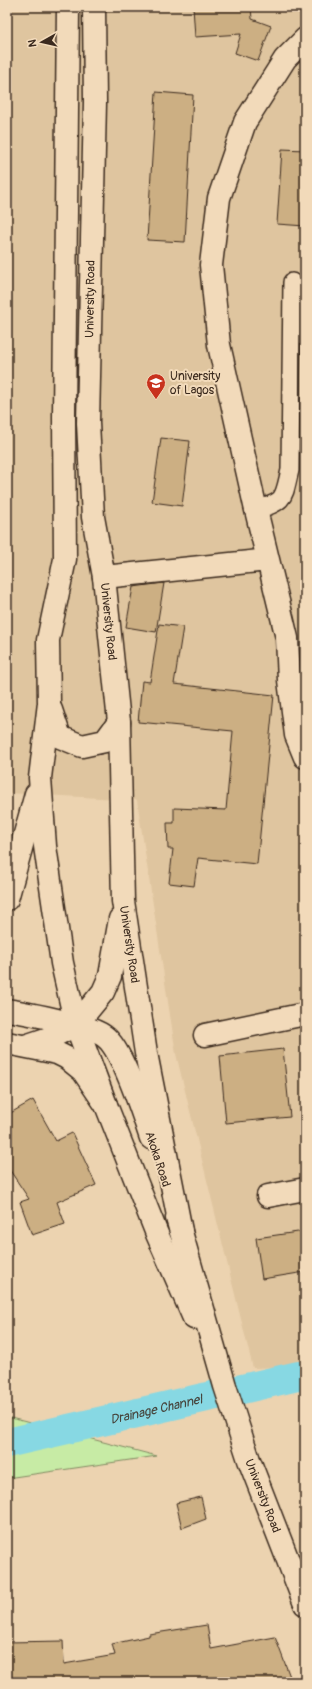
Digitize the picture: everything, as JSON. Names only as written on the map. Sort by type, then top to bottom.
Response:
[{"type":"main road","name":"University Road","points":[[68,7],[64,417],[65,559],[48,640],[48,703],[40,778],[45,846],[62,963],[76,1025],[106,1106]]},
{"type":"main road","name":"University Road","points":[[94,7],[95,102],[88,423],[93,517],[104,577],[119,722],[123,901],[146,1052],[181,1232]]},
{"type":"main road","points":[[305,39],[284,59],[244,122],[219,198],[211,265],[219,345],[256,510],[287,638],[296,735],[305,757]]},
{"type":"main road","points":[[104,577],[268,560]]},
{"type":"main road","points":[[48,703],[60,737],[82,746],[105,741],[119,722]]},
{"type":"main road","points":[[7,899],[40,778]]},
{"type":"main road","points":[[15,1044],[52,1037],[76,1025],[103,992],[110,976],[123,901]]},
{"type":"main road","name":"Akoka Road","points":[[7,1010],[49,1017],[94,1030],[105,1036],[115,1048],[136,1095],[181,1232],[225,1386]]},
{"type":"main road","points":[[205,1035],[305,1014]]},
{"type":"main road","points":[[15,1044],[57,1053],[67,1058],[83,1071],[106,1106],[157,1234],[225,1386]]},
{"type":"main road","points":[[268,1196],[305,1189]]},
{"type":"main road","name":"University Road","points":[[225,1386],[249,1460],[305,1604]]},
{"type":"lane","points":[[256,510],[276,504],[284,494],[290,470],[292,282]]},
{"type":"shaded area","name":"University of Lagos","points":[[7,7],[305,7],[305,1366],[253,1368],[176,1054],[137,800],[7,793]]},
{"type":"green space","points":[[7,1417],[157,1456],[7,1478]]},
{"type":"building","points":[[193,7],[251,7],[252,19],[271,26],[258,61],[235,53],[241,34],[195,37]]},
{"type":"building","points":[[156,92],[193,95],[185,242],[147,240]]},
{"type":"building","points":[[282,149],[305,150],[305,226],[277,224]]},
{"type":"building","points":[[161,438],[190,441],[182,506],[152,502]]},
{"type":"building","points":[[164,583],[156,632],[126,627],[133,587]]},
{"type":"building","points":[[159,624],[183,627],[174,684],[274,695],[257,864],[198,858],[194,886],[169,883],[173,849],[168,849],[167,823],[174,823],[174,808],[226,810],[233,731],[138,722],[142,681],[150,682]]},
{"type":"building","points":[[283,1049],[290,1117],[226,1123],[220,1056]]},
{"type":"building","points":[[33,1100],[56,1141],[72,1133],[96,1185],[57,1202],[65,1224],[32,1235],[20,1202],[29,1199],[7,1166],[7,1115]]},
{"type":"building","points":[[305,1231],[305,1272],[262,1279],[256,1238]]},
{"type":"building","points":[[201,1497],[206,1519],[182,1528],[176,1503]]},
{"type":"building","points":[[207,1625],[211,1649],[275,1637],[292,1682],[7,1682],[7,1642],[63,1641],[64,1664],[115,1655],[112,1644],[149,1636],[149,1634]]},
{"type":"waterway","name":"Drainage Channel","points":[[7,1443],[298,1376],[305,1377]]},
{"type":"place","name":"University of Lagos","points":[[156,400]]}]
